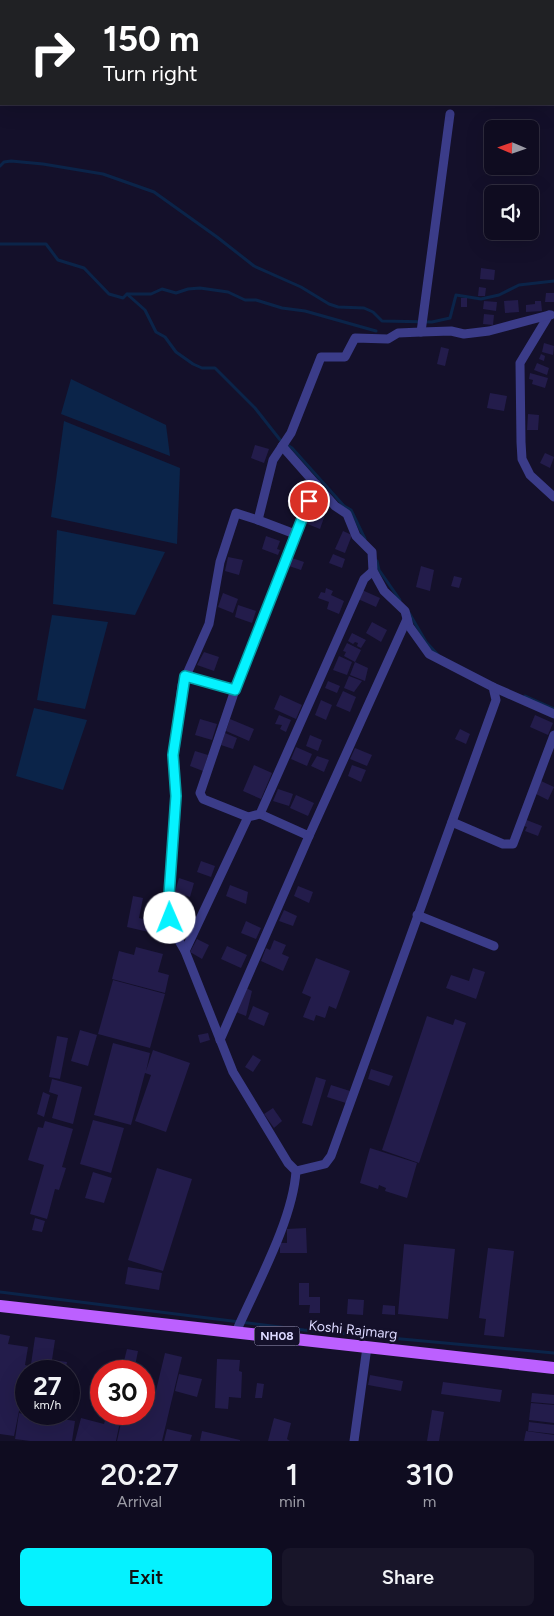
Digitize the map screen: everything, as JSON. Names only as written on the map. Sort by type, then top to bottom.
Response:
[{"type":"main road","name":"Koshi Rajmarg","points":[[0,1306],[554,1368]]},
{"type":"street","points":[[422,325],[450,114]]},
{"type":"street","points":[[258,520],[272,460],[291,433],[321,357],[345,357],[355,338],[388,339],[398,333],[422,325],[464,334],[489,331],[551,315]]},
{"type":"street","points":[[551,315],[520,363],[521,442],[522,459],[530,475],[554,497]]},
{"type":"street","points":[[282,446],[335,506],[348,514],[356,536],[372,552],[373,571],[384,591],[405,611],[409,626],[428,654],[493,687],[554,714]]},
{"type":"street","points":[[309,836],[260,814],[248,817],[203,799],[200,793],[235,690],[316,484]]},
{"type":"street","points":[[236,1332],[287,1214],[295,1192],[296,1172],[288,1163],[233,1072],[185,951],[176,934],[168,909],[176,796],[173,755],[185,676],[209,624],[220,562],[236,513],[295,534]]},
{"type":"street","points":[[260,814],[364,579],[373,571]]},
{"type":"street","points":[[220,1040],[407,619]]},
{"type":"street","points":[[185,676],[235,690]]},
{"type":"street","points":[[296,1172],[325,1164],[331,1156],[496,700],[493,687]]},
{"type":"street","points":[[452,822],[503,844],[513,844],[554,735]]},
{"type":"street","points":[[185,951],[248,817]]},
{"type":"street","points":[[417,915],[494,946]]},
{"type":"street","points":[[354,1441],[367,1347]]},
{"type":"water","points":[[71,379],[166,425],[170,456],[61,414]]},
{"type":"water","points":[[64,421],[180,468],[177,544],[51,517]]},
{"type":"water","points":[[57,530],[165,552],[135,615],[53,604]]},
{"type":"water","points":[[52,615],[108,622],[85,709],[37,700]]},
{"type":"water","points":[[34,708],[87,720],[63,790],[16,776]]},
{"type":"building","points":[[481,268],[495,270],[494,280],[480,279]]},
{"type":"building","points":[[479,287],[486,288],[485,296],[478,296]]},
{"type":"building","points":[[546,293],[554,293],[554,302],[545,302]]},
{"type":"building","points":[[461,298],[467,298],[467,307],[461,307]]},
{"type":"building","points":[[518,300],[519,312],[505,313],[504,301]]},
{"type":"building","points":[[484,301],[497,302],[496,311],[483,309]]},
{"type":"building","points":[[535,301],[541,301],[542,311],[526,312],[526,305],[535,304]]},
{"type":"building","points":[[484,314],[494,315],[493,325],[483,324]]},
{"type":"building","points":[[544,343],[554,346],[553,355],[542,352]]},
{"type":"building","points":[[441,347],[449,349],[445,366],[437,364]]},
{"type":"building","points":[[541,354],[545,356],[544,361],[539,359]]},
{"type":"building","points":[[537,363],[549,368],[547,375],[534,370]]},
{"type":"building","points":[[530,373],[548,378],[545,388],[532,384],[533,380],[529,379]]},
{"type":"building","points":[[490,393],[507,396],[504,411],[487,408]]},
{"type":"building","points":[[528,414],[539,415],[538,430],[527,430]]},
{"type":"building","points":[[255,445],[269,449],[264,463],[251,458]]},
{"type":"building","points":[[545,453],[554,457],[550,468],[540,463]]},
{"type":"building","points":[[292,487],[303,490],[297,505],[287,502]]},
{"type":"building","points":[[313,503],[327,509],[320,529],[305,523]]},
{"type":"building","points":[[343,531],[352,535],[345,553],[335,549]]},
{"type":"building","points":[[266,536],[280,541],[277,549],[280,550],[278,555],[262,549]]},
{"type":"building","points":[[333,554],[345,559],[342,568],[329,563]]},
{"type":"building","points":[[228,557],[243,560],[239,575],[225,571]]},
{"type":"building","points":[[292,558],[304,562],[301,570],[289,566]]},
{"type":"building","points":[[421,566],[434,570],[430,591],[416,587]]},
{"type":"building","points":[[454,576],[462,578],[459,588],[451,586]]},
{"type":"building","points":[[326,588],[333,591],[331,595],[344,601],[339,614],[327,609],[329,602],[318,598],[321,592],[325,593]]},
{"type":"building","points":[[362,590],[380,598],[376,607],[358,599]]},
{"type":"building","points":[[223,593],[238,599],[233,613],[218,607]]},
{"type":"building","points":[[238,605],[256,611],[252,623],[235,617]]},
{"type":"building","points":[[372,622],[387,630],[381,642],[366,633]]},
{"type":"building","points":[[352,633],[366,640],[361,648],[357,646],[358,643],[355,642],[353,644],[348,641]]},
{"type":"building","points":[[347,643],[361,650],[355,662],[344,656],[346,652],[343,651]]},
{"type":"building","points":[[204,652],[219,657],[214,671],[197,665]]},
{"type":"building","points":[[339,656],[352,662],[347,675],[333,670]]},
{"type":"building","points":[[355,662],[368,668],[365,681],[350,675]]},
{"type":"building","points":[[349,676],[362,681],[354,692],[344,688]]},
{"type":"building","points":[[328,681],[340,686],[337,693],[325,688]]},
{"type":"building","points":[[343,691],[356,697],[350,712],[336,706]]},
{"type":"building","points":[[280,695],[302,705],[296,719],[274,709]]},
{"type":"building","points":[[321,700],[332,705],[326,720],[315,715]]},
{"type":"building","points":[[279,715],[291,720],[286,732],[280,729],[282,725],[275,724]]},
{"type":"building","points":[[535,715],[553,723],[548,735],[530,727]]},
{"type":"building","points":[[200,719],[217,724],[212,740],[195,735]]},
{"type":"building","points":[[230,719],[254,729],[249,741],[226,731]]},
{"type":"building","points":[[460,729],[470,734],[466,744],[455,739]]},
{"type":"building","points":[[225,733],[237,738],[233,749],[221,745]]},
{"type":"building","points":[[310,735],[322,740],[318,751],[306,746]]},
{"type":"building","points":[[296,747],[312,754],[307,766],[291,759]]},
{"type":"building","points":[[355,748],[372,755],[367,766],[350,759]]},
{"type":"building","points":[[195,751],[208,755],[203,771],[190,766]]},
{"type":"building","points":[[317,756],[329,760],[324,772],[311,766]]},
{"type":"building","points":[[254,765],[272,773],[261,799],[243,791]]},
{"type":"building","points":[[352,765],[366,770],[361,782],[348,776]]},
{"type":"building","points":[[541,781],[554,787],[548,800],[536,794]]},
{"type":"building","points":[[278,789],[293,794],[289,806],[273,801]]},
{"type":"building","points":[[296,795],[314,803],[308,816],[290,808]]},
{"type":"building","points":[[524,819],[542,826],[538,836],[525,831],[527,827],[522,825]]},
{"type":"building","points":[[201,861],[215,866],[211,877],[197,872]]},
{"type":"building","points":[[179,878],[194,883],[190,897],[175,892]]},
{"type":"building","points":[[230,885],[248,892],[246,904],[226,896]]},
{"type":"building","points":[[298,886],[313,892],[309,903],[294,896]]},
{"type":"building","points":[[133,896],[143,898],[139,918],[155,922],[153,933],[127,927]]},
{"type":"building","points":[[284,910],[297,916],[293,926],[279,921]]},
{"type":"building","points":[[181,918],[194,923],[189,934],[177,929]]},
{"type":"building","points":[[246,921],[261,928],[256,939],[241,933]]},
{"type":"building","points":[[197,939],[209,945],[202,959],[190,952]]},
{"type":"building","points":[[274,940],[286,945],[282,954],[289,957],[283,971],[261,961],[266,948],[270,950]]},
{"type":"building","points":[[227,946],[247,955],[241,968],[221,959]]},
{"type":"building","points":[[136,947],[163,954],[158,972],[169,975],[165,993],[112,979],[119,951],[134,955]]},
{"type":"building","points":[[316,958],[350,971],[336,1009],[329,1006],[325,1018],[316,1015],[314,1021],[303,1017],[311,997],[302,993]]},
{"type":"building","points":[[473,968],[485,972],[476,999],[446,988],[451,975],[469,981]]},
{"type":"building","points":[[113,980],[165,994],[150,1048],[98,1034]]},
{"type":"building","points":[[246,988],[252,991],[246,1016],[236,1012]]},
{"type":"building","points":[[253,1006],[269,1013],[264,1026],[248,1019]]},
{"type":"building","points":[[427,1016],[453,1025],[455,1019],[466,1023],[419,1163],[382,1150]]},
{"type":"building","points":[[80,1030],[97,1035],[88,1066],[71,1061]]},
{"type":"building","points":[[208,1033],[210,1040],[200,1043],[198,1035]]},
{"type":"building","points":[[57,1036],[68,1038],[60,1079],[49,1077]]},
{"type":"building","points":[[113,1043],[150,1053],[146,1071],[153,1050],[190,1063],[166,1132],[135,1121],[151,1075],[145,1073],[131,1125],[94,1115]]},
{"type":"building","points":[[253,1055],[261,1060],[253,1072],[245,1067]]},
{"type":"building","points":[[371,1069],[393,1076],[389,1086],[368,1079]]},
{"type":"building","points":[[316,1077],[326,1080],[312,1126],[302,1123]]},
{"type":"building","points":[[52,1079],[82,1087],[73,1124],[52,1118],[58,1095],[49,1092]]},
{"type":"building","points":[[331,1085],[350,1091],[346,1103],[327,1097]]},
{"type":"building","points":[[43,1092],[50,1095],[44,1117],[37,1114]]},
{"type":"building","points":[[273,1108],[282,1121],[274,1128],[264,1114]]},
{"type":"building","points":[[93,1120],[124,1128],[111,1173],[80,1164]]},
{"type":"building","points":[[45,1121],[73,1129],[62,1167],[66,1168],[59,1190],[55,1189],[47,1219],[30,1214],[44,1165],[28,1160],[38,1127],[43,1128]]},
{"type":"building","points":[[370,1148],[417,1163],[407,1198],[385,1191],[386,1188],[379,1185],[378,1189],[360,1183]]},
{"type":"building","points":[[157,1168],[192,1179],[163,1271],[128,1260]]},
{"type":"building","points":[[93,1172],[112,1178],[104,1203],[85,1198]]},
{"type":"building","points":[[35,1218],[45,1221],[42,1232],[32,1230]]},
{"type":"building","points":[[306,1228],[307,1253],[280,1253],[280,1243],[287,1243],[287,1229]]},
{"type":"building","points":[[404,1244],[455,1249],[448,1319],[398,1314]]},
{"type":"building","points":[[488,1248],[514,1251],[504,1337],[484,1335],[486,1319],[479,1318]]},
{"type":"building","points":[[128,1267],[162,1273],[159,1290],[125,1284]]},
{"type":"building","points":[[299,1283],[309,1283],[309,1297],[320,1297],[320,1313],[309,1313],[310,1305],[299,1305]]},
{"type":"building","points":[[348,1299],[364,1300],[363,1315],[347,1314]]},
{"type":"building","points":[[383,1305],[395,1306],[395,1315],[382,1314]]},
{"type":"building","points":[[0,1334],[10,1336],[8,1344],[28,1347],[26,1360],[15,1360],[16,1425],[14,1436],[0,1434]]},
{"type":"building","points":[[35,1337],[55,1340],[52,1360],[32,1360]]},
{"type":"building","points":[[127,1349],[138,1351],[136,1360],[124,1360]]},
{"type":"building","points":[[165,1353],[182,1357],[162,1441],[117,1441],[121,1425],[155,1425],[155,1395]]},
{"type":"building","points":[[217,1359],[240,1360],[239,1371],[242,1372],[241,1398],[229,1397],[228,1409],[215,1408]]},
{"type":"building","points":[[179,1374],[202,1379],[197,1397],[175,1391]]},
{"type":"building","points":[[370,1375],[403,1381],[401,1391],[368,1385]]},
{"type":"building","points":[[443,1382],[502,1390],[500,1402],[441,1394]]},
{"type":"building","points":[[257,1383],[264,1384],[262,1398],[255,1398]]},
{"type":"building","points":[[532,1393],[554,1395],[554,1404],[531,1402]]},
{"type":"building","points":[[531,1403],[554,1405],[554,1423],[529,1420]]},
{"type":"building","points":[[432,1410],[444,1412],[439,1441],[427,1441]]},
{"type":"building","points":[[81,1418],[90,1420],[90,1425],[119,1425],[116,1441],[75,1441]]},
{"type":"building","points":[[274,1418],[291,1423],[287,1439],[290,1441],[268,1441]]},
{"type":"building","points":[[529,1422],[554,1425],[554,1434],[528,1431]]},
{"type":"building","points":[[17,1425],[74,1425],[72,1441],[15,1439]]},
{"type":"building","points":[[167,1429],[192,1435],[190,1441],[164,1441]]},
{"type":"building","points":[[202,1431],[240,1440],[240,1441],[200,1441]]},
{"type":"building","points":[[526,1431],[554,1435],[554,1441],[524,1441]]},
{"type":"waterway","points":[[0,166],[4,162],[11,161],[43,164],[103,174],[154,192],[254,266],[301,287],[329,304],[338,307],[364,308],[373,312],[382,321],[432,322],[450,318],[456,295],[481,299],[499,295],[519,285],[554,281]]},
{"type":"waterway","points":[[0,244],[46,244],[58,260],[84,268],[109,294],[123,298],[127,294],[145,310],[156,332],[165,337],[176,352],[202,368],[215,368],[255,408],[281,441],[292,448],[344,506],[351,510],[365,539]]},
{"type":"waterway","points":[[127,294],[151,294],[162,289],[176,293],[200,288],[228,292],[245,300],[256,300],[282,308],[305,311],[376,331]]},
{"type":"waterway","points":[[377,561],[379,570],[400,600]]},
{"type":"waterway","points":[[408,611],[426,642],[438,655]]},
{"type":"waterway","points":[[525,696],[554,709]]},
{"type":"waterway","points":[[0,1292],[304,1330],[554,1353]]},
{"type":"route","points":[[170,918],[168,909],[176,796],[173,755],[182,685],[185,676],[235,690],[309,501]]}]
